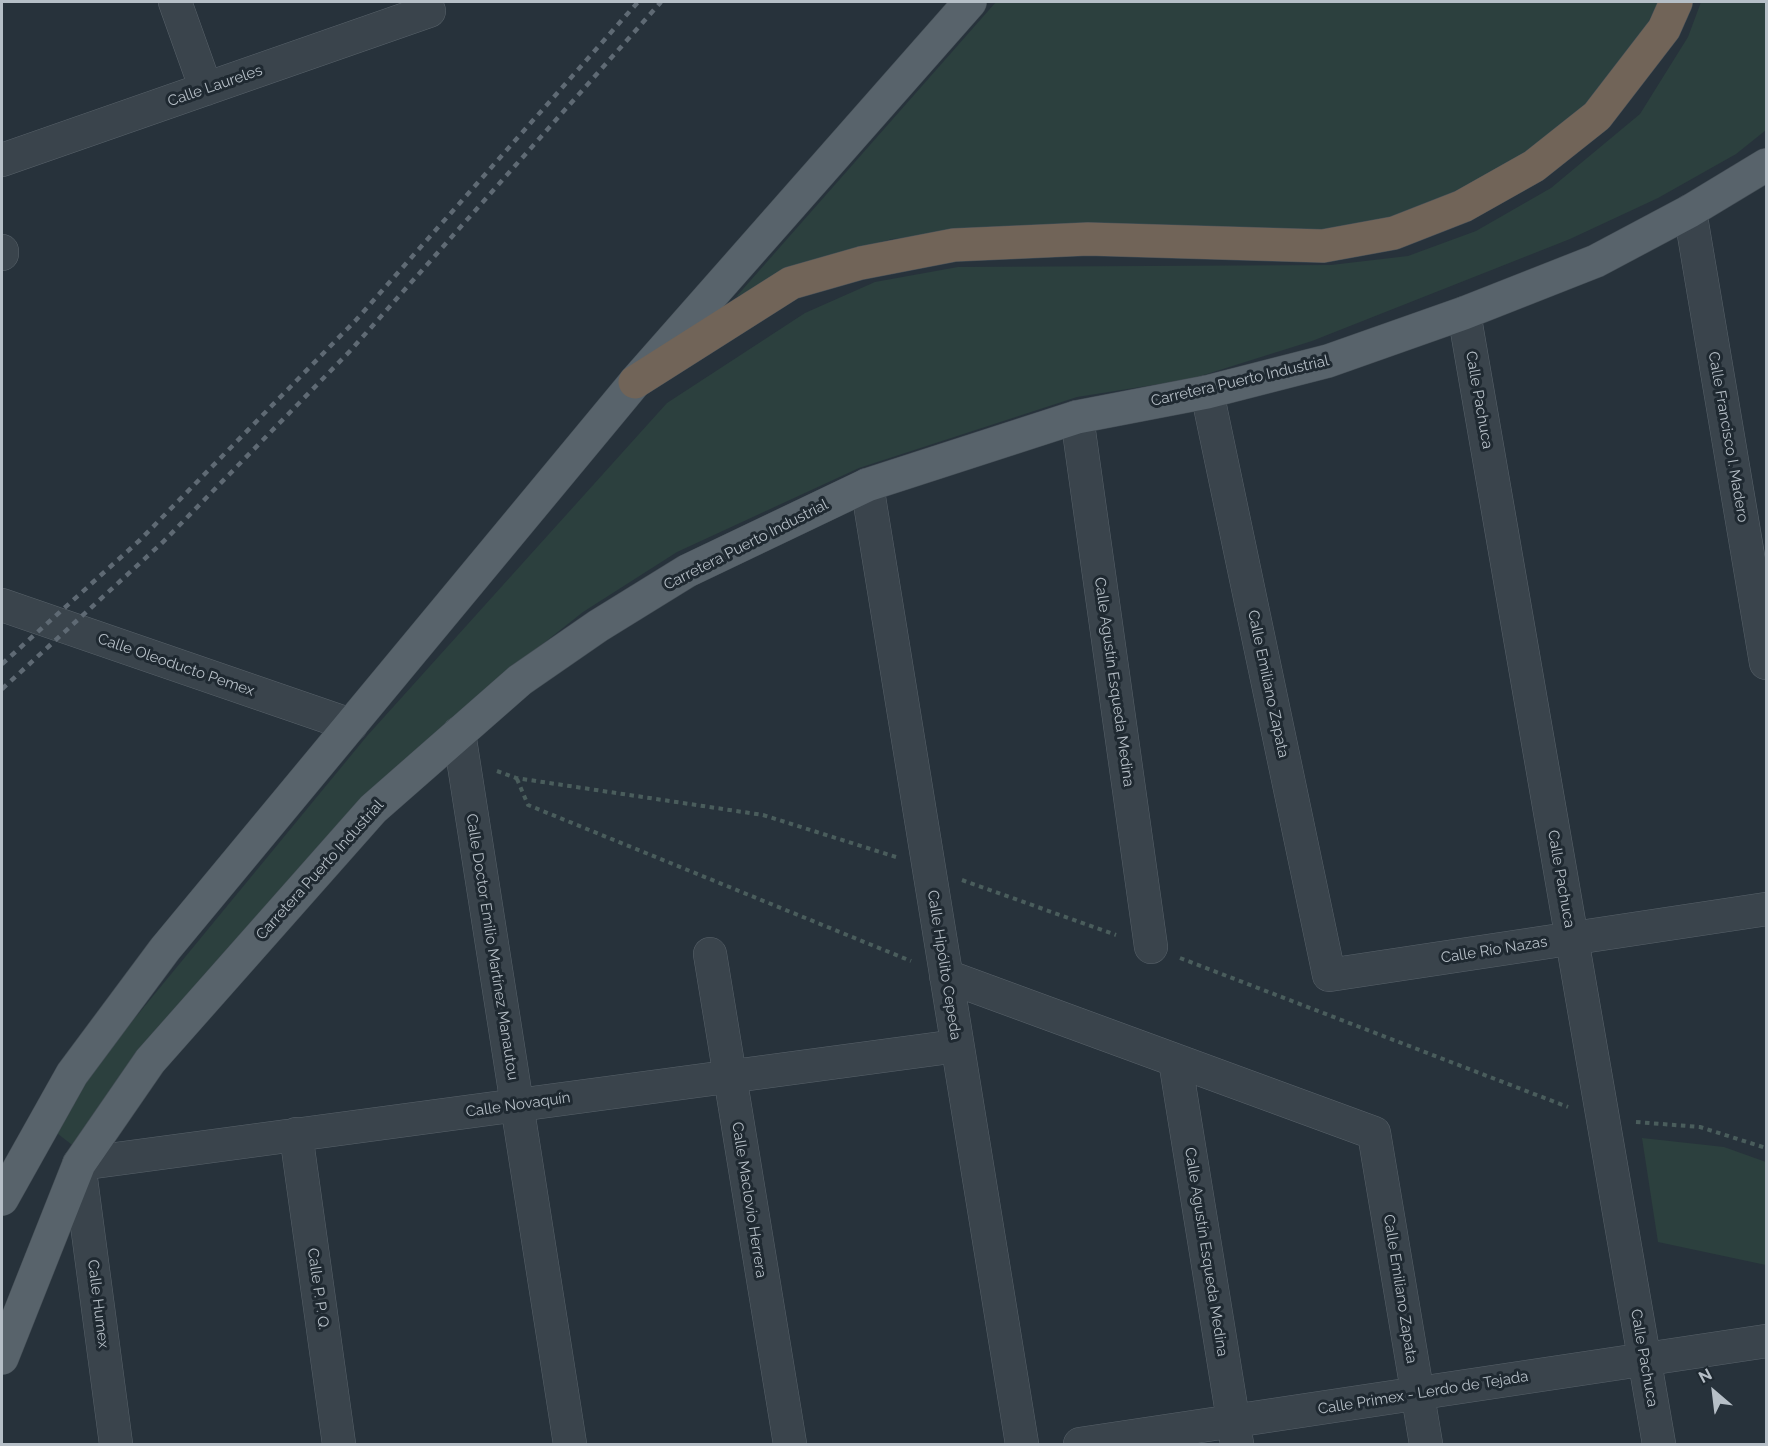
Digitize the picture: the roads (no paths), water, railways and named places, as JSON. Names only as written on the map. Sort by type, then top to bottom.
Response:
[{"type":"highway","points":[[635,382],[791,283],[861,262],[954,245],[1088,239],[1323,246],[1394,233],[1464,206],[1534,166],[1597,116],[1664,29],[1676,2]]},
{"type":"main road","points":[[2,1199],[72,1074],[165,949],[635,382],[970,2]]},
{"type":"main road","name":"Carretera Puerto Industrial","points":[[2,1359],[80,1164],[150,1061],[373,809],[520,680],[598,626],[677,577],[867,485],[1077,417],[1207,392],[1328,361],[1464,313],[1596,261],[1690,211],[1767,165]]},
{"type":"street","points":[[175,2],[206,89]]},
{"type":"street","name":"Calle Laureles","points":[[2,160],[206,89],[427,6]]},
{"type":"street","name":"Calle Francisco I. Madero","points":[[1690,211],[1767,663]]},
{"type":"street","name":"Calle Pachuca","points":[[1464,313],[1659,1444]]},
{"type":"street","name":"Calle Emiliano Zapata","points":[[1207,392],[1329,975]]},
{"type":"street","name":"Calle Agustín Esqueda Medina","points":[[1077,417],[1151,947]]},
{"type":"street","name":"Calle Hipólito Cepeda","points":[[867,485],[1022,1444]]},
{"type":"street","name":"Calle Oleoducto Pemex","points":[[2,605],[351,725]]},
{"type":"street","name":"Calle Doctor Emilio Martínez Manautou","points":[[459,734],[570,1444]]},
{"type":"street","name":"Calle Río Nazas","points":[[1329,975],[1767,909]]},
{"type":"street","name":"Calle Maclovio Herrera","points":[[710,954],[790,1444]]},
{"type":"street","points":[[946,976],[1175,1060]]},
{"type":"street","name":"Calle Novaquín","points":[[80,1164],[957,1046]]},
{"type":"street","name":"Calle Emiliano Zapata","points":[[1175,1060],[1374,1133],[1426,1444]]},
{"type":"street","name":"Calle Agustín Esqueda Medina","points":[[1175,1060],[1235,1433]]},
{"type":"street","name":"Calle P. P. Q.","points":[[297,1134],[339,1444]]},
{"type":"street","name":"Calle Humex","points":[[80,1164],[116,1444]]},
{"type":"street","name":"Calle Primex - Lerdo de Tejada","points":[[1080,1444],[1235,1433],[1417,1394],[1767,1341]]},
{"type":"railway","points":[[2,664],[140,540],[356,320],[638,2]]},
{"type":"railway","points":[[2,689],[163,542],[351,350],[661,2]]}]
